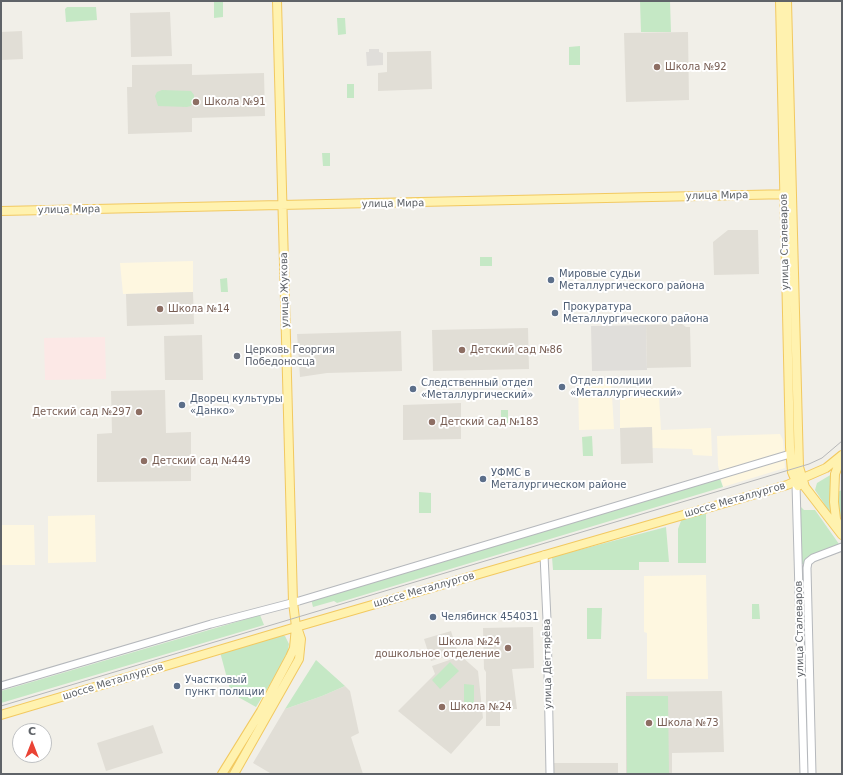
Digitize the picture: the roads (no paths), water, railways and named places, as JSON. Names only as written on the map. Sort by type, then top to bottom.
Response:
[{"type":"main road","name":"улица Жукова","points":[[277,1],[294,602],[296,627]]},
{"type":"main road","name":"улица Сталеваров","points":[[780,1],[797,370],[795,454]]},
{"type":"main road","name":"улица Сталеваров","points":[[787,1],[788,370],[798,482]]},
{"type":"main road","name":"улица Мира","points":[[1,211],[788,194]]},
{"type":"main road","points":[[788,370],[797,370]]},
{"type":"main road","points":[[842,456],[836,474],[834,502],[836,520],[842,534]]},
{"type":"main road","name":"шоссе Металлургов","points":[[1,715],[296,627],[798,482],[826,468],[842,456]]},
{"type":"main road","points":[[798,482],[842,534]]},
{"type":"main road","points":[[222,774],[261,711],[290,657],[294,648],[296,627]]},
{"type":"main road","points":[[234,774],[299,659],[301,638],[296,627]]},
{"type":"street","points":[[1,686],[211,624],[294,602],[795,454]]},
{"type":"street","name":"улица Сталеваров","points":[[798,482],[804,774]]},
{"type":"street","points":[[799,565],[807,568],[808,562],[813,558],[842,548]]},
{"type":"street","name":"улица Дегтярёва","points":[[544,555],[548,628],[550,774]]},
{"type":"street","name":"улица Сталеваров","points":[[807,568],[812,774]]},
{"type":"tram line","points":[[1,706],[809,464],[822,458],[842,441]]},
{"type":"place","name":"Школа №92","points":[[657,67]]},
{"type":"place","name":"Школа №91","points":[[196,102]]},
{"type":"place","name":"Мировые судьи Металлургического района","points":[[551,280]]},
{"type":"place","name":"Школа №14","points":[[160,309]]},
{"type":"place","name":"Прокуратура Металлургического района","points":[[555,313]]},
{"type":"place","name":"Детский сад №86","points":[[462,350]]},
{"type":"place","name":"Церковь Георгия Победоносца","points":[[237,356]]},
{"type":"place","name":"Отдел полиции «Металлургический»","points":[[562,387]]},
{"type":"place","name":"Следственный отдел «Металлургический»","points":[[413,389]]},
{"type":"place","name":"Дворец культуры «Данко»","points":[[182,405]]},
{"type":"place","name":"Детский сад №297","points":[[139,412]]},
{"type":"place","name":"Детский сад №183","points":[[432,422]]},
{"type":"place","name":"Детский сад №449","points":[[144,461]]},
{"type":"place","name":"УФМС в Металургическом районе","points":[[483,479]]},
{"type":"place","name":"Челябинск 454031","points":[[433,617]]},
{"type":"place","name":"Школа №24 дошкольное отделение","points":[[508,648]]},
{"type":"place","name":"Участковый пункт полиции","points":[[177,686]]},
{"type":"place","name":"Школа №24","points":[[442,707]]},
{"type":"place","name":"Школа №73","points":[[649,723]]}]
